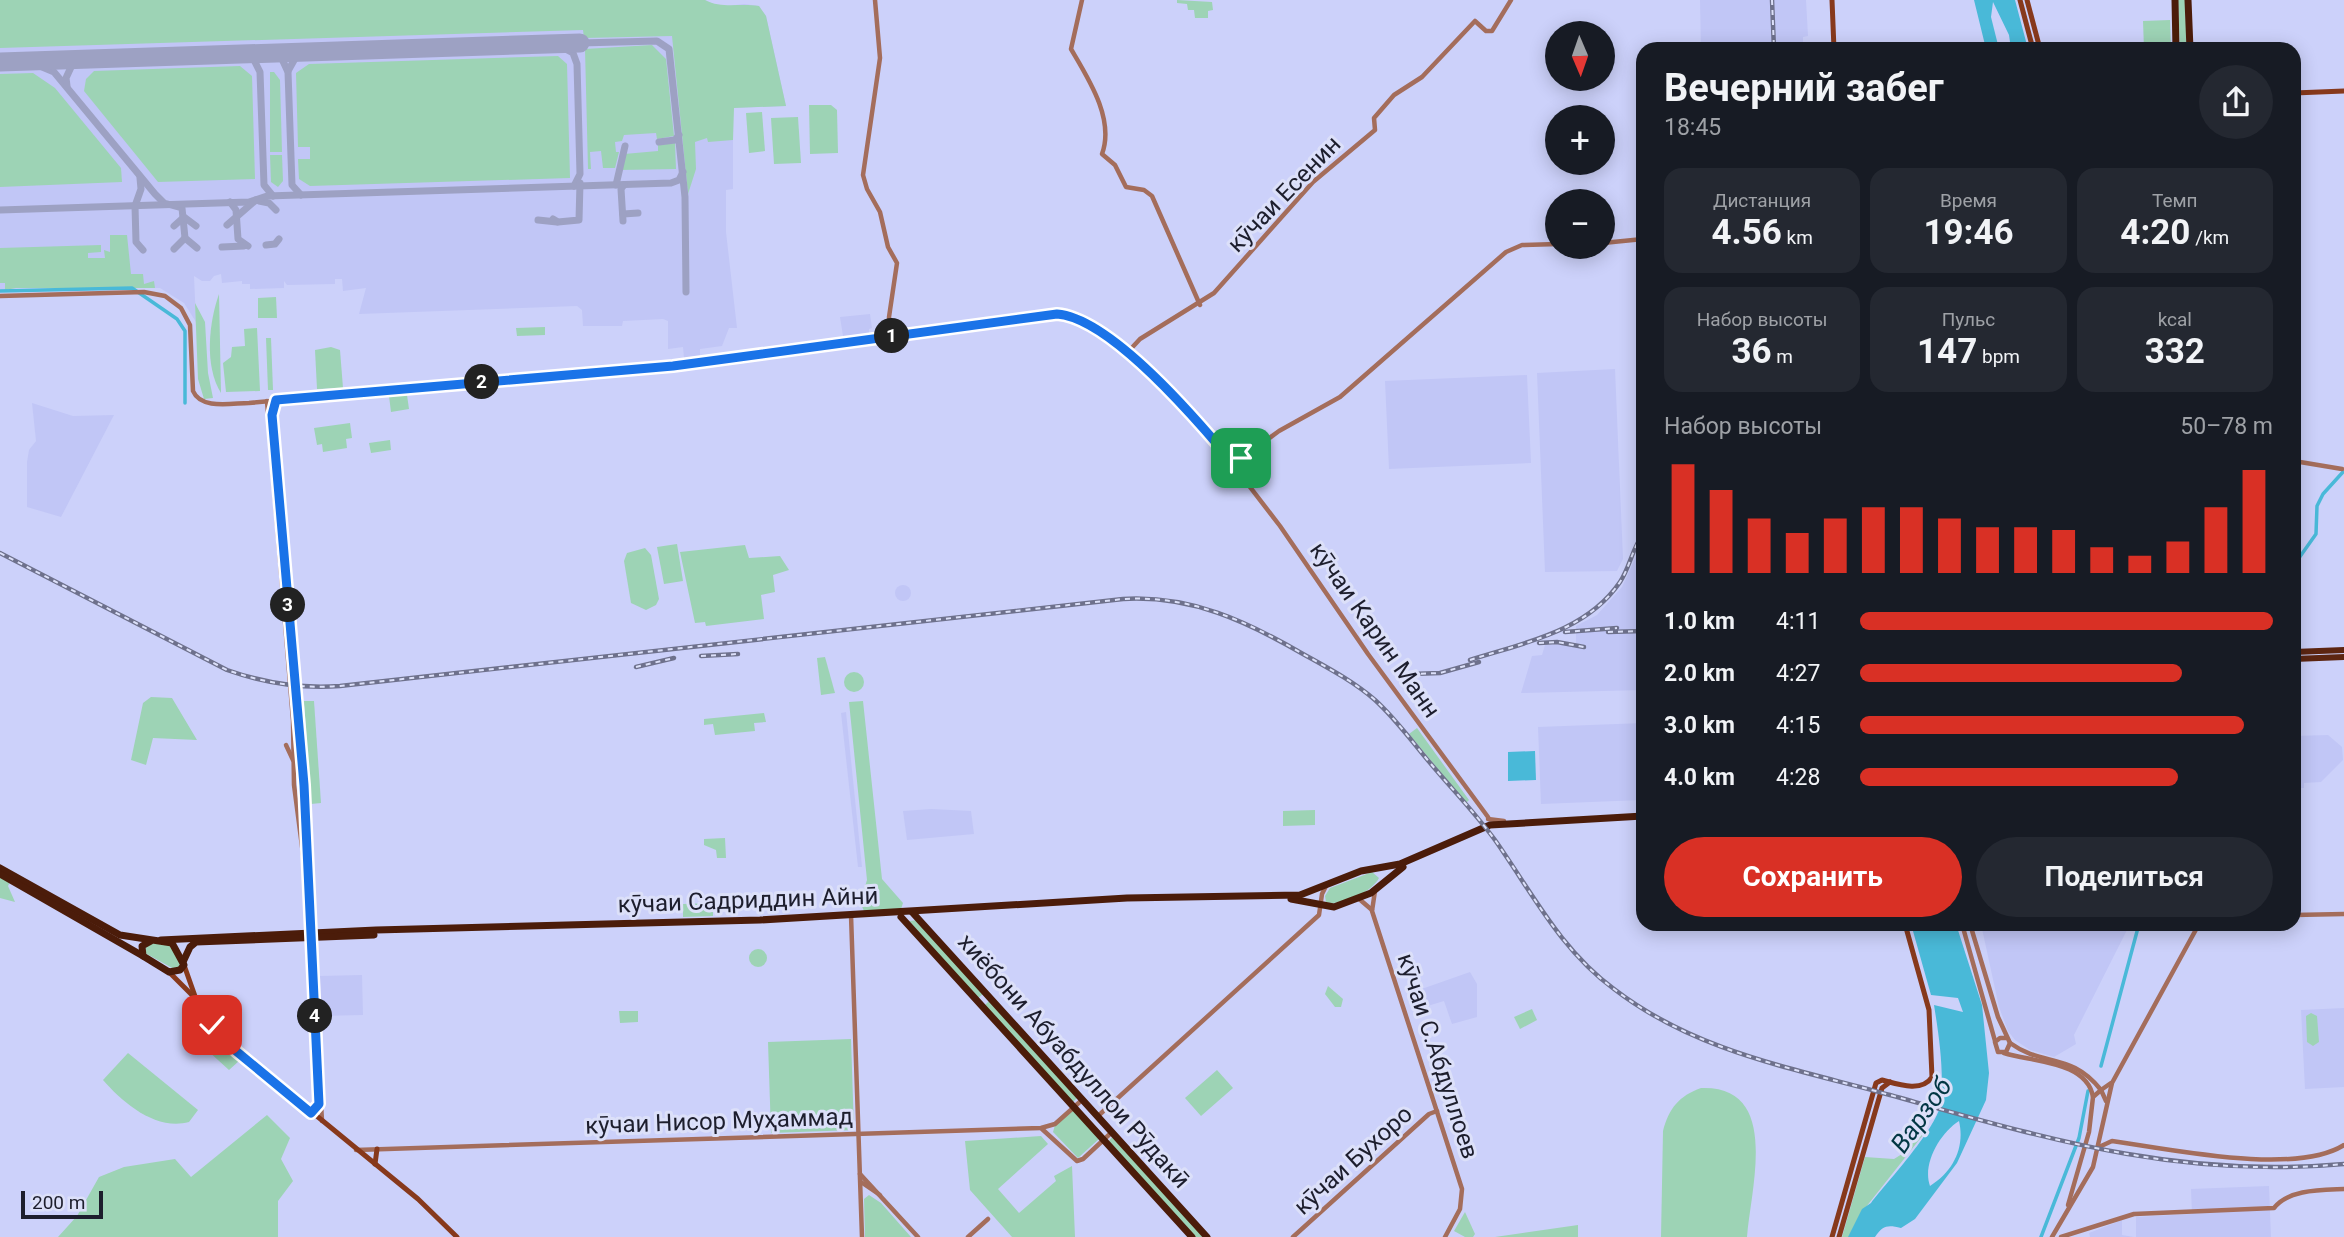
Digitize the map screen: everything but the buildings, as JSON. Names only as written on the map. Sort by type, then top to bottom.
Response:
[{"type":"highway","points":[[2175,0],[2176,42]]},
{"type":"highway","points":[[2188,0],[2190,42]]},
{"type":"highway","name":"кӯчаи Садриддин Айнӣ","points":[[851,917],[901,917],[1129,898],[1297,895],[1376,868],[1398,865],[1486,826],[1505,821],[1636,819]]},
{"type":"highway","name":"кӯчаи Садриддин Айнӣ","points":[[0,868],[120,935],[151,941],[824,919],[1118,903],[1297,900],[1334,907],[1378,887],[1396,870],[1500,826],[1636,819]]},
{"type":"highway","points":[[0,874],[169,972],[178,972],[183,963],[174,945],[161,940]]},
{"type":"highway","name":"хиёбони Абуабдуллои Рӯдакӣ","points":[[914,914],[1207,1237]]},
{"type":"highway","points":[[901,917],[1192,1237]]},
{"type":"highway","name":"кӯчаи Садриддин Айнӣ","points":[[183,963],[190,947],[196,942],[312,935]]},
{"type":"highway","points":[[143,956],[142,946],[151,941]]},
{"type":"main road","points":[[1832,0],[1834,42]]},
{"type":"main road","points":[[2020,0],[2027,12]]},
{"type":"main road","points":[[2027,0],[2027,12],[2037,42]]},
{"type":"main road","points":[[2031,27],[2032,42]]},
{"type":"main road","points":[[2301,93],[2344,92]]},
{"type":"main road","points":[[2301,652],[2344,650]]},
{"type":"main road","points":[[2301,659],[2344,657]]},
{"type":"main road","points":[[1839,1237],[1875,1085],[1880,1080],[1924,1086],[1932,1072],[1929,1010],[1907,931]]},
{"type":"main road","points":[[183,963],[196,999]]},
{"type":"main road","points":[[169,972],[196,999],[224,1040],[418,1199],[457,1237]]},
{"type":"main road","points":[[375,1164],[380,1148]]},
{"type":"main road","points":[[1832,1237],[1859,1160]]},
{"type":"street","points":[[0,296],[144,292],[165,296],[181,308],[190,325],[193,391],[198,400],[206,403],[269,401],[650,368],[891,336],[889,317],[897,263],[888,247],[880,212],[867,189],[863,175],[880,58],[875,0]]},
{"type":"street","points":[[1082,0],[1071,49],[1088,76],[1103,118],[1106,138],[1102,154],[1115,165],[1126,187],[1144,190],[1152,196],[1200,305]]},
{"type":"street","name":"кӯчаи Есенин","points":[[1128,351],[1140,339],[1200,305],[1223,284],[1313,182],[1375,130],[1374,118],[1394,95],[1422,77],[1475,21],[1489,32],[1511,0]]},
{"type":"street","points":[[1615,242],[1636,240]]},
{"type":"street","points":[[1234,464],[1279,431],[1340,397],[1506,252],[1522,245],[1545,244]]},
{"type":"street","name":"кӯчаи Карин Манн","points":[[891,336],[1057,314],[1075,317],[1128,351],[1234,464],[1488,817]]},
{"type":"street","points":[[269,401],[295,793],[310,908]]},
{"type":"street","points":[[270,415],[304,793],[322,1121]]},
{"type":"street","points":[[2301,462],[2342,469]]},
{"type":"street","points":[[286,745],[294,763]]},
{"type":"street","points":[[295,793],[300,797],[304,793]]},
{"type":"street","points":[[1486,826],[1488,817],[1505,821]]},
{"type":"street","points":[[1376,868],[1382,876],[1378,887]]},
{"type":"street","points":[[1097,1116],[1319,915],[1322,893],[1326,886]]},
{"type":"street","name":"кӯчаи С.Абдуллоев","points":[[1378,887],[1372,911],[1462,1191],[1461,1209],[1446,1234]]},
{"type":"street","points":[[1358,898],[1372,911]]},
{"type":"street","points":[[2301,915],[2344,914]]},
{"type":"street","points":[[851,917],[862,1237]]},
{"type":"street","points":[[1964,931],[1980,982],[1996,1050],[2073,1071],[2088,1083],[2093,1097],[2091,1119],[2067,1209]]},
{"type":"street","points":[[1972,931],[2008,1041],[2009,1050],[2003,1053]]},
{"type":"street","points":[[2195,931],[2112,1083],[2097,1150],[2087,1176],[2052,1236],[2061,1237],[2134,1214],[2274,1208],[2284,1199],[2313,1191],[2344,1189]]},
{"type":"street","points":[[1980,982],[1987,979]]},
{"type":"street","points":[[1995,1042],[2000,1038],[2026,1053],[2071,1064],[2101,1090],[2106,1102]]},
{"type":"street","points":[[2093,1097],[2112,1083]]},
{"type":"street","name":"кӯчаи Нисор Муҳаммад","points":[[356,1150],[1041,1128],[1055,1124],[1082,1099]]},
{"type":"street","points":[[311,1113],[319,1104]]},
{"type":"street","name":"кӯчаи Бухоро","points":[[1293,1237],[1428,1115],[1437,1111]]},
{"type":"street","points":[[2091,1119],[2102,1123]]},
{"type":"street","points":[[1053,1136],[1055,1124]]},
{"type":"street","points":[[1041,1128],[1053,1136],[1077,1161],[1083,1159],[1112,1132]]},
{"type":"street","points":[[2101,1130],[2112,1141]]},
{"type":"street","points":[[2097,1150],[2101,1144],[2112,1141],[2212,1156],[2322,1157],[2344,1145]]},
{"type":"street","points":[[366,1158],[380,1148]]},
{"type":"street","points":[[2077,1168],[2080,1174],[2087,1176]]},
{"type":"street","points":[[860,1174],[918,1237]]},
{"type":"street","points":[[860,1181],[873,1193],[880,1195]]},
{"type":"street","points":[[861,1199],[873,1193]]},
{"type":"street","points":[[968,1237],[988,1219]]},
{"type":"shaded area","points":[[0,0],[705,0],[719,7],[744,4],[759,6],[766,16],[786,106],[733,108],[733,189],[726,190],[726,232],[737,328],[729,328],[722,346],[700,349],[700,357],[684,358],[683,347],[668,349],[668,321],[663,319],[623,321],[622,326],[583,326],[582,310],[577,306],[359,314],[366,288],[343,291],[342,279],[335,279],[335,284],[287,285],[284,281],[284,288],[250,289],[250,284],[242,284],[242,281],[222,283],[221,274],[210,281],[202,281],[194,276],[196,322],[184,303],[160,288],[16,288],[0,291]]},
{"type":"shaded area","points":[[1700,0],[1806,0],[1808,36],[1803,37],[1803,42],[1701,42]]},
{"type":"shaded area","points":[[1974,0],[2015,0],[2026,42],[2010,42],[1993,2],[1991,17],[1997,42],[1984,42]]},
{"type":"shaded area","points":[[870,314],[872,328],[869,329],[869,334],[843,336],[840,317]]},
{"type":"shaded area","points":[[1615,369],[1623,559],[1617,571],[1545,572],[1537,373]]},
{"type":"shaded area","points":[[1527,375],[1531,463],[1389,469],[1385,381]]},
{"type":"shaded area","points":[[32,403],[73,416],[114,415],[61,517],[27,507],[27,462],[29,450],[36,441]]},
{"type":"shaded area","points":[[1636,556],[1636,690],[1521,693],[1532,656],[1542,655],[1545,645],[1576,644],[1576,626],[1597,615],[1622,587]]},
{"type":"shaded area","points":[[900,585],[906,585],[911,593],[909,599],[900,601],[895,596],[895,590]]},
{"type":"shaded area","points":[[846,712],[862,867],[858,867],[841,713]]},
{"type":"shaded area","points":[[1636,723],[1636,800],[1541,804],[1538,727]]},
{"type":"shaded area","points":[[2328,735],[2342,747],[2343,760],[2321,782],[2304,783],[2304,788],[2301,788],[2301,736]]},
{"type":"shaded area","points":[[1535,751],[1536,780],[1508,781],[1508,752]]},
{"type":"shaded area","points":[[903,811],[971,811],[974,834],[907,840]]},
{"type":"shaded area","points":[[1913,931],[1958,931],[1982,1005],[1989,1073],[1986,1100],[1957,1163],[1915,1219],[1901,1228],[1883,1228],[1875,1237],[1848,1237],[1862,1209],[1871,1203],[1912,1153],[1938,1112],[1942,1090],[1934,1005],[1963,1012],[1958,998],[1931,995]],"holes":[[[1959,1121],[1960,1140],[1956,1158],[1951,1166],[1930,1186],[1928,1168],[1934,1150],[1945,1133]]]},
{"type":"shaded area","points":[[1983,931],[2126,931],[2074,1035],[2076,1044],[2054,1057],[2030,1050],[2015,1040],[2008,1031],[1999,1007]]},
{"type":"shaded area","points":[[1470,972],[1477,984],[1477,1017],[1452,1024],[1444,1001],[1421,1008],[1416,991]]},
{"type":"shaded area","points":[[362,975],[363,1015],[320,1016],[319,976]]},
{"type":"shaded area","points":[[2344,1008],[2344,1087],[2305,1089],[2301,1010]]},
{"type":"shaded area","points":[[2269,1186],[2271,1237],[2136,1237],[2136,1217],[2192,1214],[2191,1189]]},
{"type":"shaded area","points":[[2122,1220],[2122,1235],[2134,1237],[2090,1237],[2089,1233]]},
{"type":"green space","points":[[0,0],[705,0],[724,5],[752,5],[759,6],[766,16],[786,106],[734,108],[733,140],[708,142],[707,138],[695,142],[696,169],[688,194],[672,36],[584,38],[583,30],[0,48]]},
{"type":"green space","points":[[1177,0],[1212,2],[1213,10],[1208,11],[1208,18],[1195,18],[1194,10],[1188,10],[1187,4],[1177,3]]},
{"type":"green space","points":[[2178,0],[2185,0],[2187,42],[2180,42]]},
{"type":"green space","points":[[2170,20],[2171,42],[2144,42],[2143,21]]},
{"type":"green space","points":[[652,45],[666,59],[674,136],[657,139],[656,133],[624,135],[622,141],[615,142],[616,152],[619,152],[615,168],[603,168],[601,151],[590,152],[591,169],[588,169],[585,49]]},
{"type":"green space","points":[[558,56],[567,64],[570,178],[310,186],[299,179],[298,159],[310,159],[310,147],[298,147],[296,73],[309,64]]},
{"type":"green space","points":[[240,66],[252,76],[255,179],[158,182],[84,91],[86,79],[94,71]]},
{"type":"green space","points":[[270,72],[274,72],[280,80],[282,152],[270,152]]},
{"type":"green space","points":[[33,73],[55,88],[121,168],[122,182],[0,187],[0,74]]},
{"type":"green space","points":[[809,105],[831,105],[837,110],[838,153],[810,154]]},
{"type":"green space","points":[[762,112],[765,151],[749,153],[746,113]]},
{"type":"green space","points":[[798,117],[801,163],[774,164],[771,118]]},
{"type":"green space","points":[[675,143],[676,169],[620,170],[624,154],[658,151],[658,145]]},
{"type":"green space","points":[[270,155],[282,155],[283,181],[278,187],[271,182]]},
{"type":"green space","points":[[110,235],[127,235],[131,274],[143,274],[144,284],[154,281],[155,288],[5,290],[5,283],[0,283],[0,248],[101,245],[101,252],[88,253],[88,258],[105,258],[104,250],[110,252]]},
{"type":"green space","points":[[219,294],[221,393],[210,357],[213,317]]},
{"type":"green space","points":[[276,297],[277,318],[258,318],[258,298]]},
{"type":"green space","points":[[195,303],[205,322],[208,373],[213,398],[204,399],[198,379]]},
{"type":"green space","points":[[545,327],[545,335],[517,336],[516,328]]},
{"type":"green space","points":[[257,328],[260,391],[226,392],[223,363],[231,357],[232,347],[245,346],[244,329]]},
{"type":"green space","points":[[266,338],[271,338],[273,390],[268,390]]},
{"type":"green space","points":[[331,347],[340,350],[343,388],[317,389],[315,350]]},
{"type":"green space","points":[[407,395],[409,409],[391,412],[389,396]]},
{"type":"green space","points":[[350,423],[352,438],[346,439],[347,448],[323,452],[322,444],[317,445],[314,428]]},
{"type":"green space","points":[[390,440],[391,450],[371,453],[369,443]]},
{"type":"green space","points":[[677,544],[683,581],[664,584],[657,547]]},
{"type":"green space","points":[[745,545],[749,558],[780,556],[789,570],[773,575],[775,592],[761,595],[764,619],[706,626],[705,622],[695,623],[680,552]]},
{"type":"green space","points":[[645,548],[651,555],[659,599],[656,605],[646,610],[631,603],[624,561],[627,553]]},
{"type":"green space","points":[[825,657],[835,693],[821,695],[817,658]]},
{"type":"green space","points":[[854,672],[861,675],[864,682],[861,689],[854,692],[847,689],[844,682],[847,675]]},
{"type":"green space","points":[[151,697],[172,698],[197,740],[153,738],[146,765],[131,760],[143,703]]},
{"type":"green space","points":[[304,701],[314,701],[321,803],[311,804]]},
{"type":"green space","points":[[863,701],[882,879],[903,903],[901,909],[864,911],[860,902],[867,880],[849,702]]},
{"type":"green space","points":[[764,713],[766,722],[754,723],[755,731],[715,735],[713,724],[704,725],[704,719]]},
{"type":"green space","points":[[1417,728],[1469,800],[1466,803],[1409,734]]},
{"type":"green space","points":[[1315,810],[1315,825],[1283,826],[1283,811]]},
{"type":"green space","points":[[725,838],[726,858],[717,858],[716,850],[704,845],[704,839]]},
{"type":"green space","points":[[1372,872],[1379,878],[1363,893],[1339,902],[1326,902],[1325,896],[1330,888]]},
{"type":"green space","points":[[0,875],[11,880],[8,886],[15,902],[0,898]]},
{"type":"green space","points":[[713,903],[713,916],[683,917],[683,904]]},
{"type":"green space","points":[[918,920],[983,994],[977,999],[909,921]]},
{"type":"green space","points":[[147,943],[170,944],[180,958],[180,967],[174,969],[145,953]]},
{"type":"green space","points":[[758,949],[764,952],[767,958],[764,964],[758,967],[752,964],[749,958],[752,952]]},
{"type":"green space","points":[[1328,986],[1343,999],[1341,1007],[1335,1007],[1325,994]]},
{"type":"green space","points":[[989,1001],[1077,1098],[1072,1103],[984,1006]]},
{"type":"green space","points":[[1532,1009],[1537,1020],[1520,1029],[1514,1017]]},
{"type":"green space","points":[[619,1011],[638,1011],[638,1022],[620,1023]]},
{"type":"green space","points":[[2311,1013],[2317,1016],[2319,1042],[2313,1046],[2307,1042],[2306,1016]]},
{"type":"green space","points":[[193,1015],[203,1034],[239,1061],[229,1070],[186,1031],[189,1026],[185,1022]]},
{"type":"green space","points":[[851,1039],[854,1130],[771,1133],[768,1042]]},
{"type":"green space","points":[[128,1053],[198,1110],[189,1122],[177,1124],[153,1119],[130,1106],[103,1080]]},
{"type":"green space","points":[[1217,1070],[1233,1088],[1201,1116],[1185,1098]]},
{"type":"green space","points":[[1701,1088],[1726,1091],[1742,1103],[1752,1121],[1756,1143],[1755,1167],[1747,1237],[1661,1237],[1663,1131],[1676,1104]]},
{"type":"green space","points":[[1073,1110],[1100,1138],[1078,1158],[1053,1132],[1055,1125]]},
{"type":"green space","points":[[267,1115],[290,1138],[281,1159],[293,1181],[278,1201],[278,1237],[58,1237],[77,1216],[99,1177],[124,1167],[175,1159],[191,1177]]},
{"type":"green space","points":[[1913,1129],[1923,1135],[1862,1212],[1850,1237],[1842,1237],[1865,1157],[1894,1159],[1910,1149]]},
{"type":"green space","points":[[1041,1136],[1048,1144],[998,1189],[1019,1213],[1056,1181],[1054,1176],[1072,1166],[1075,1237],[1012,1237],[970,1190],[965,1141]]},
{"type":"green space","points":[[1112,1137],[1205,1237],[1195,1237],[1109,1141]]},
{"type":"green space","points":[[869,1195],[881,1203],[911,1237],[865,1237],[864,1199]]},
{"type":"green space","points":[[1465,1212],[1475,1234],[1473,1237],[1465,1237],[1454,1231]]},
{"type":"green space","points":[[1578,1225],[1578,1237],[1495,1237]]},
{"type":"waterway","points":[[0,291],[132,288],[177,319],[185,331],[185,403]]},
{"type":"waterway","points":[[2301,555],[2316,534],[2317,506],[2323,494],[2343,472]]},
{"type":"waterway","points":[[2101,1066],[2137,931]]},
{"type":"waterway","points":[[2041,1237],[2079,1138],[2088,1091]]},
{"type":"taxiway","points":[[580,43],[657,41],[669,49],[685,197],[686,292]]},
{"type":"taxiway","points":[[556,44],[573,53],[577,64],[580,174],[574,186]]},
{"type":"taxiway","points":[[288,71],[297,55],[308,52]]},
{"type":"taxiway","points":[[269,53],[282,59],[288,72],[292,185],[301,195]]},
{"type":"taxiway","points":[[241,54],[254,60],[260,72],[264,185],[273,196]]},
{"type":"taxiway","points":[[67,86],[66,78],[72,65],[89,59]]},
{"type":"taxiway","points":[[28,61],[54,72],[155,194],[164,203],[182,208],[185,238],[197,248]]},
{"type":"taxiway","points":[[659,142],[675,140],[679,135]]},
{"type":"taxiway","points":[[616,185],[625,146]]},
{"type":"taxiway","points":[[0,210],[249,202],[267,196],[671,183],[679,180],[683,172]]},
{"type":"taxiway","points":[[140,178],[141,189],[135,206],[136,242],[143,250]]},
{"type":"taxiway","points":[[553,219],[558,222],[579,220],[580,183]]},
{"type":"taxiway","points":[[623,221],[621,189],[624,185]]},
{"type":"taxiway","points":[[227,225],[256,200]]},
{"type":"taxiway","points":[[259,201],[269,203],[276,210]]},
{"type":"taxiway","points":[[230,202],[236,210],[238,239],[248,246]]},
{"type":"taxiway","points":[[623,214],[638,213]]},
{"type":"taxiway","points":[[174,226],[184,217],[196,226]]},
{"type":"taxiway","points":[[538,220],[557,222]]},
{"type":"taxiway","points":[[174,249],[185,238]]},
{"type":"taxiway","points":[[266,245],[275,244],[279,239]]},
{"type":"taxiway","points":[[222,247],[244,246]]},
{"type":"runway","points":[[0,62],[580,43]]},
{"type":"railway","points":[[1772,0],[1774,42]]},
{"type":"railway","points":[[1470,660],[1532,641],[1590,613],[1620,582],[1636,546]]},
{"type":"railway","points":[[0,553],[227,670],[269,682],[312,687],[1123,599],[1172,601],[1195,606],[1239,621],[1282,642],[1340,675],[1375,700],[1488,830],[1548,920],[1578,956],[1614,989],[1645,1011],[1678,1028],[1746,1056],[2004,1126],[2114,1152],[2225,1166],[2344,1164]]},
{"type":"railway","points":[[1565,632],[1617,628]]},
{"type":"railway","points":[[1608,632],[1636,631]]},
{"type":"railway","points":[[1539,643],[1557,642],[1584,647]]},
{"type":"railway","points":[[701,656],[738,654]]},
{"type":"railway","points":[[636,667],[674,658]]},
{"type":"railway","points":[[1411,674],[1440,673],[1479,662]]},
{"type":"route","points":[[212,1025],[236,1051],[311,1113],[319,1104],[304,785],[272,415],[276,400],[673,366],[1057,314],[1079,319],[1109,338],[1141,364],[1210,435],[1234,464],[1241,458]]},
{"type":"water label","name":"Варзоб","points":[[1921,1115]]}]
